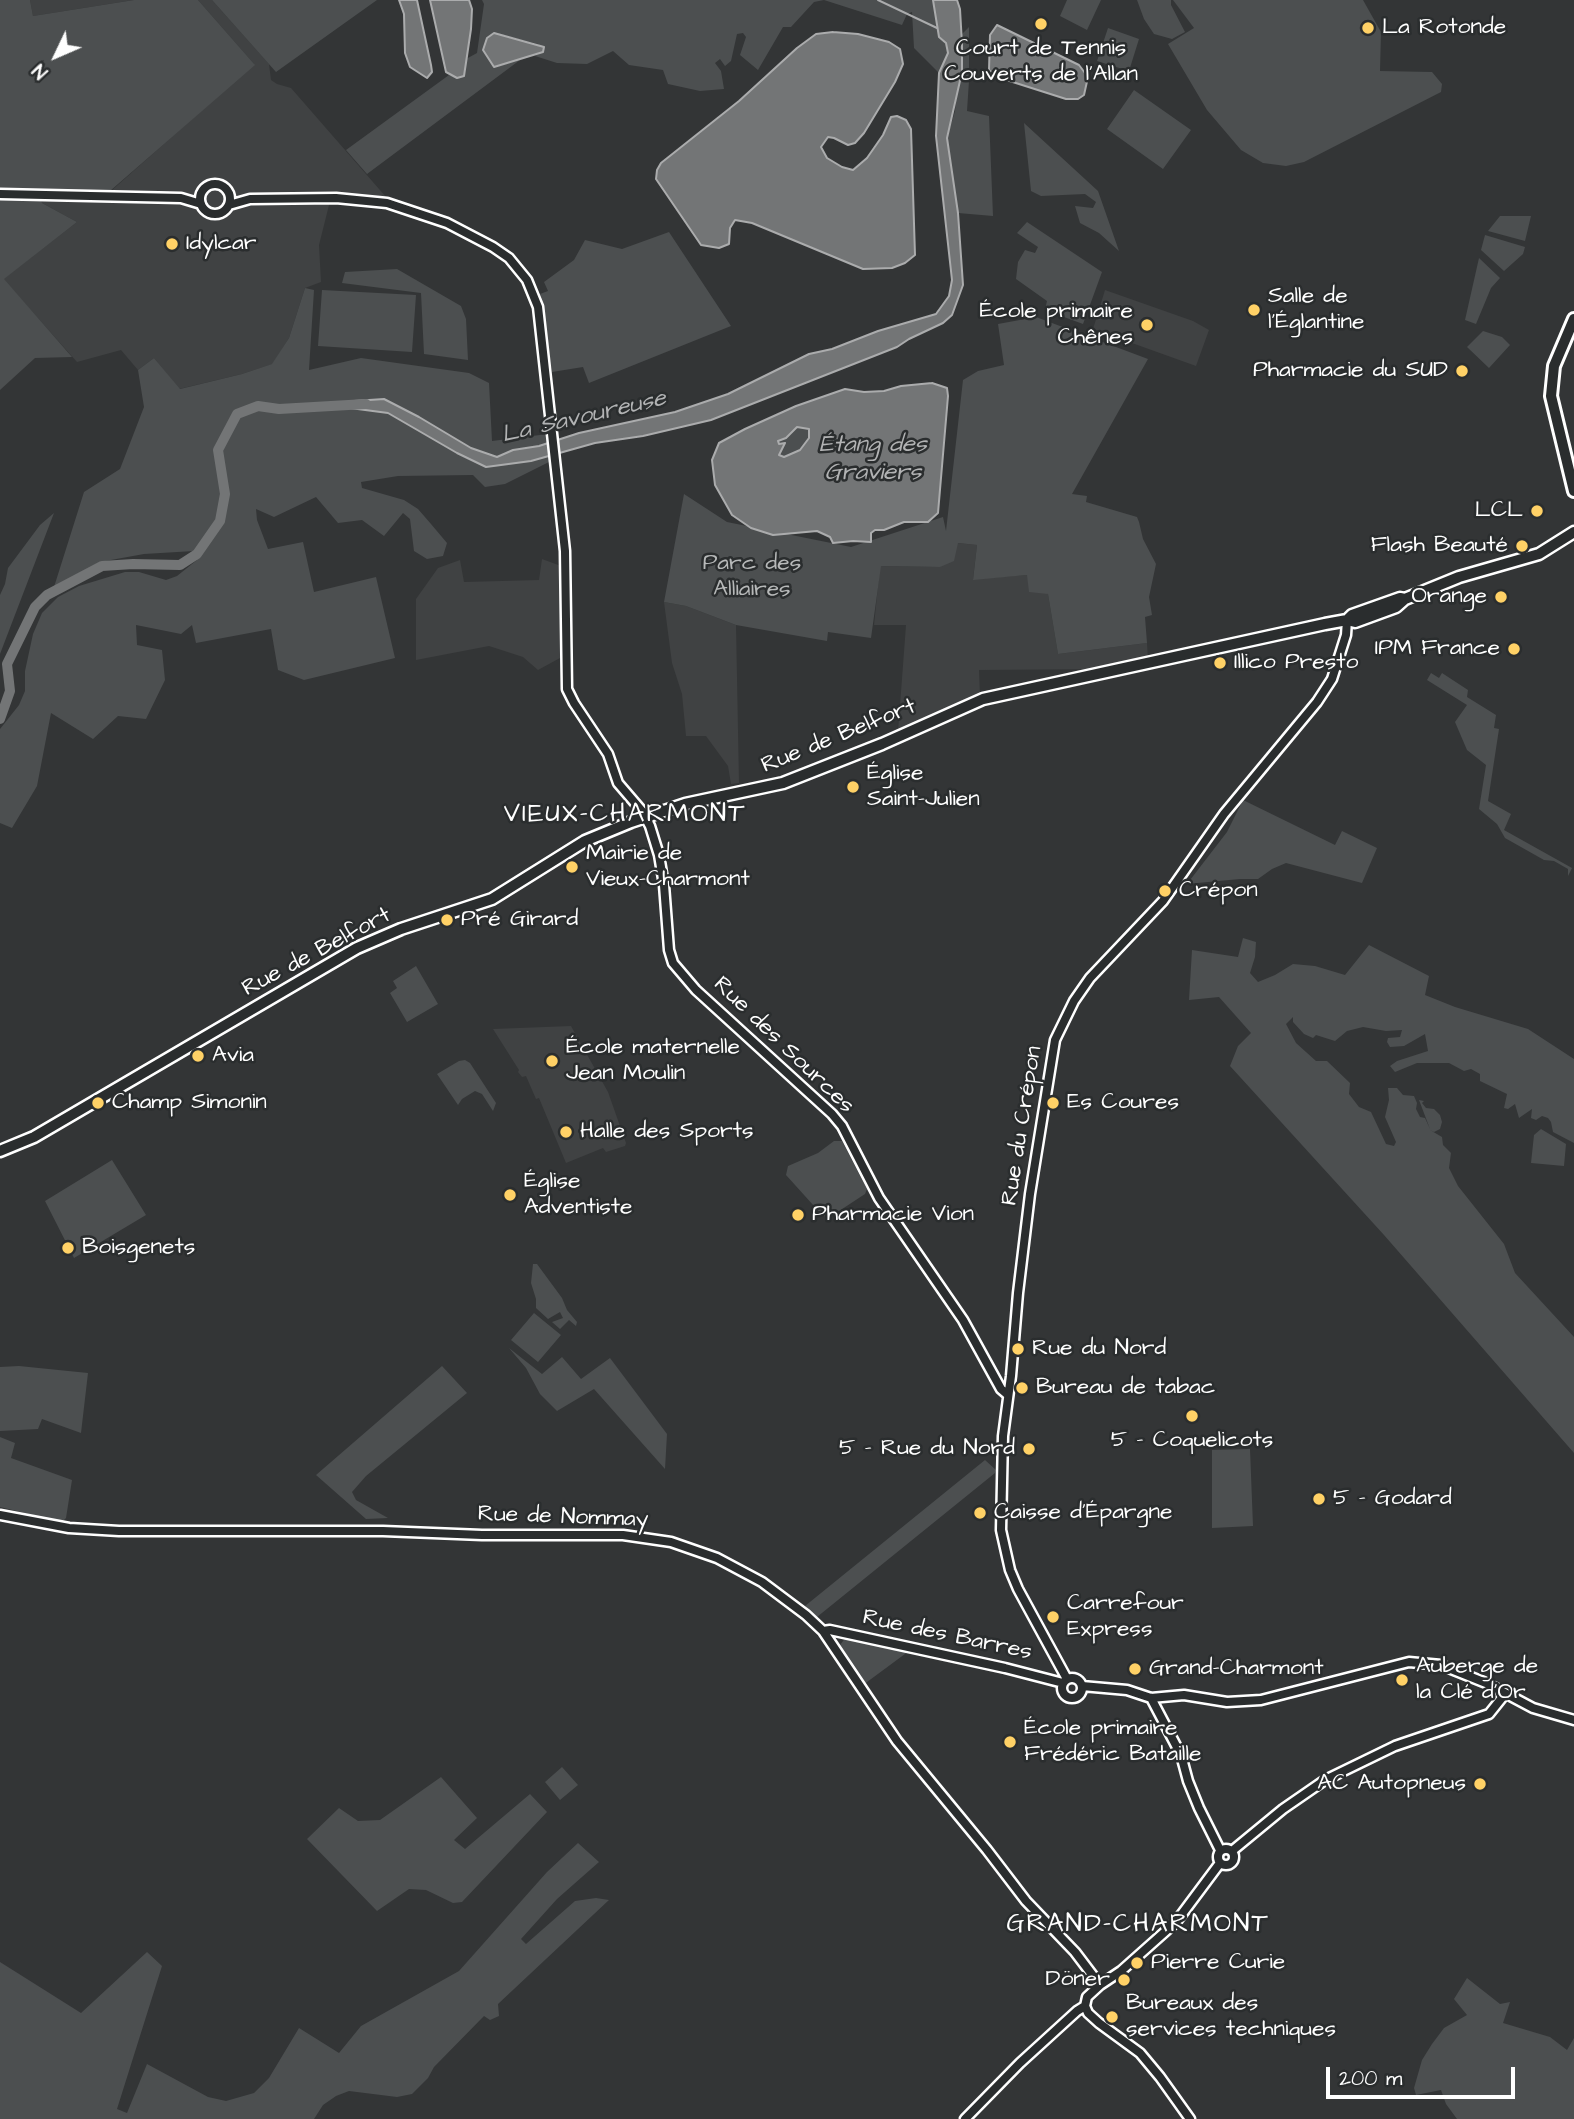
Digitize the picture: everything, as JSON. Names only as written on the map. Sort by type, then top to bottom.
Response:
[{"type":"main road","points":[[1574,318],[1554,366],[1551,396],[1574,491]]},
{"type":"main road","name":"Rue de Belfort","points":[[0,1151],[34,1137],[357,948],[401,929],[492,899],[585,841],[646,817],[685,804],[783,783],[882,744],[983,699],[1347,620],[1352,615],[1400,598],[1405,599],[1458,578],[1539,554],[1574,532]]},
{"type":"street","points":[[181,198],[202,191],[210,184],[216,184],[226,188],[229,205]]},
{"type":"street","points":[[201,204],[202,191]]},
{"type":"street","points":[[229,193],[250,199]]},
{"type":"street","points":[[0,194],[181,198],[201,204],[214,214],[225,210],[229,205],[250,199],[336,198],[387,203],[447,223],[509,258],[527,280],[537,307],[566,562],[567,689],[608,754],[618,783],[646,817]]},
{"type":"street","name":"Rue du Crépon","points":[[1065,1681],[1018,1589],[1001,1534],[1002,1456],[1012,1376],[1018,1293],[1030,1194],[1055,1040],[1074,1001],[1090,978],[1163,901],[1224,814],[1323,693],[1334,672],[1346,635],[1347,620]]},
{"type":"street","name":"Rue des Sources","points":[[646,817],[659,855],[669,950],[673,962],[699,992],[842,1126],[879,1198],[963,1320],[1001,1389],[1008,1395]]},
{"type":"street","name":"Rue de Nommay","points":[[0,1515],[69,1528],[119,1531],[596,1534],[657,1539],[701,1551],[735,1566],[788,1601],[823,1630],[897,1741],[1026,1901],[1075,1952],[1100,1985]]},
{"type":"street","name":"Rue des Barres","points":[[823,1630],[1065,1681]]},
{"type":"street","points":[[1082,1686],[1127,1690],[1151,1698],[1178,1695],[1227,1702],[1264,1700],[1409,1662],[1441,1665],[1486,1682],[1533,1708],[1574,1720]]},
{"type":"street","points":[[1075,1678],[1082,1686],[1082,1692],[1077,1697],[1069,1698],[1062,1689],[1065,1681],[1075,1678]]},
{"type":"street","points":[[1232,1851],[1283,1809],[1325,1780],[1395,1745],[1489,1714],[1505,1694]]},
{"type":"street","points":[[1151,1698],[1181,1755],[1188,1781],[1209,1832],[1220,1850],[1217,1859],[1220,1863]]},
{"type":"street","points":[[1220,1850],[1232,1851]]},
{"type":"street","points":[[1220,1863],[1229,1864],[1233,1861],[1232,1851]]},
{"type":"street","points":[[965,2119],[1020,2063],[1085,2006],[1087,1997],[1167,1930],[1220,1863]]},
{"type":"street","points":[[1085,2006],[1099,2023],[1140,2053],[1190,2119]]},
{"type":"shaded area","points":[[30,0],[134,0],[33,16]]},
{"type":"shaded area","points":[[198,0],[212,0],[269,64],[271,80],[291,88],[386,197],[332,193],[319,245],[321,282],[305,288],[289,338],[273,364],[179,389],[154,358],[138,370],[121,350],[77,362],[3,279],[77,222],[42,203],[40,192],[111,191],[254,64]]},
{"type":"shaded area","name":"École primaire Chênes","points":[[1105,290],[1193,321],[1209,330],[1196,366],[1093,329]]},
{"type":"shaded area","points":[[957,543],[977,545],[973,579],[1027,575],[1048,594],[1058,654],[1147,643],[1148,660],[1103,669],[979,670],[980,696],[898,732],[906,625],[874,625],[880,566],[940,567]]},
{"type":"shaded area","points":[[542,559],[561,566],[563,583],[560,658],[538,670],[523,657],[489,646],[416,660],[416,599],[438,568],[460,560],[464,582],[539,580]]},
{"type":"shaded area","points":[[664,602],[686,606],[736,625],[739,783],[731,784],[728,766],[706,736],[686,736],[682,694],[672,663]]},
{"type":"shaded area","points":[[571,1026],[608,1092],[626,1143],[625,1146],[606,1152],[603,1148],[566,1163],[539,1098],[536,1099],[526,1076],[522,1077],[518,1072],[493,1029]]},
{"type":"green space","points":[[0,0],[30,0],[33,16],[134,0],[198,0],[255,65],[110,191],[40,192],[42,203],[77,222],[4,279],[72,357],[35,358],[0,390]]},
{"type":"green space","points":[[212,0],[377,0],[276,72]]},
{"type":"green space","points":[[482,0],[824,0],[814,2],[791,27],[783,27],[758,70],[740,55],[746,37],[743,33],[737,34],[731,61],[725,66],[720,59],[715,63],[721,71],[724,89],[700,91],[668,84],[663,70],[629,65],[613,51],[587,64],[557,63],[535,56],[543,52],[538,44],[494,33],[494,67],[520,60],[367,174],[346,150],[449,75],[457,78],[464,76],[466,59],[477,53],[484,4]]},
{"type":"green space","points":[[824,0],[933,0],[939,37],[946,43],[948,53],[939,73],[914,48],[912,12],[907,14],[902,25]]},
{"type":"green space","points":[[1067,0],[1101,0],[1087,30],[1060,16]]},
{"type":"green space","points":[[1137,0],[1171,0],[1185,32],[1172,39],[1154,34],[1144,19]]},
{"type":"green space","points":[[1173,0],[1363,0],[1381,32],[1380,71],[1432,72],[1442,84],[1441,92],[1304,162],[1286,166],[1263,163],[1241,150],[1207,110],[1168,44],[1194,28]]},
{"type":"green space","points":[[969,27],[967,111],[989,116],[993,216],[958,213],[947,138],[955,111],[962,34]]},
{"type":"green space","points":[[1108,28],[1139,39],[1129,71],[1097,61]]},
{"type":"green space","points":[[1134,90],[1191,130],[1163,169],[1107,129]]},
{"type":"green space","points":[[1024,123],[1098,191],[1119,251],[1099,233],[1080,223],[1075,206],[1093,208],[1096,202],[1085,194],[1041,196],[1031,191]]},
{"type":"green space","points":[[1500,216],[1531,216],[1525,241],[1488,231]]},
{"type":"green space","points":[[1027,222],[1102,272],[1083,324],[1045,310],[1047,301],[1016,279],[1018,262],[1025,250],[1035,253],[1038,247],[1017,233]]},
{"type":"green space","points":[[669,232],[731,326],[589,383],[583,367],[552,372],[540,294],[548,291],[544,282],[574,260],[585,240],[622,249]]},
{"type":"green space","points":[[1485,235],[1525,247],[1523,254],[1504,271],[1481,250]]},
{"type":"green space","points":[[1479,258],[1500,278],[1491,288],[1476,324],[1465,320]]},
{"type":"green space","points":[[397,269],[461,306],[466,319],[468,360],[424,354],[421,293],[342,283],[345,272]]},
{"type":"green space","points":[[305,288],[314,290],[309,370],[361,358],[469,373],[489,383],[492,441],[548,434],[551,461],[505,484],[485,487],[473,475],[398,476],[361,482],[362,488],[404,500],[418,509],[431,524],[447,543],[443,556],[427,559],[414,551],[410,519],[403,513],[384,536],[362,520],[338,523],[316,497],[274,517],[256,509],[257,520],[268,549],[303,542],[314,592],[376,577],[395,658],[304,680],[278,670],[271,629],[196,643],[192,625],[181,634],[136,625],[137,645],[162,650],[165,680],[146,719],[118,716],[93,739],[51,713],[37,786],[12,828],[0,823],[0,729],[19,705],[25,691],[25,671],[33,634],[42,613],[58,597],[79,586],[125,572],[139,572],[166,580],[177,576],[197,560],[194,551],[144,554],[100,562],[54,587],[84,492],[120,469],[144,407],[138,370],[154,358],[180,389],[272,364],[289,338]]},
{"type":"green space","points":[[322,290],[416,295],[412,352],[318,346]]},
{"type":"green space","name":"Parc des Alliaires","points":[[1036,317],[1148,359],[1072,494],[1087,496],[1086,502],[1137,517],[1143,539],[1156,564],[1149,597],[1152,615],[1145,617],[1147,643],[1058,654],[1048,594],[1029,592],[1027,575],[973,580],[977,545],[958,543],[954,561],[940,567],[881,566],[871,638],[828,632],[827,641],[736,625],[686,606],[664,602],[684,494],[727,522],[851,547],[943,517],[946,531],[963,380],[978,371],[1004,365],[998,324]]},
{"type":"green space","points":[[1483,331],[1502,337],[1510,345],[1489,368],[1467,347]]},
{"type":"green space","points":[[797,427],[809,429],[809,438],[801,450],[784,458],[779,455],[784,443],[779,444],[777,441],[786,438]]},
{"type":"green space","points":[[54,513],[0,654],[0,595],[8,568],[40,525]]},
{"type":"green space","points":[[1431,673],[1439,678],[1442,673],[1468,690],[1467,697],[1496,715],[1494,728],[1499,729],[1488,801],[1511,814],[1504,830],[1572,868],[1568,876],[1568,869],[1554,861],[1544,860],[1505,838],[1497,824],[1479,809],[1486,765],[1467,750],[1455,722],[1467,705],[1427,680]]},
{"type":"green space","points":[[1243,800],[1335,845],[1342,831],[1377,848],[1362,883],[1286,863],[1258,879],[1187,884],[1227,832]]},
{"type":"green space","points":[[1243,938],[1256,942],[1250,973],[1258,982],[1293,964],[1315,966],[1345,975],[1369,945],[1429,976],[1425,995],[1528,1029],[1574,1059],[1574,1143],[1553,1132],[1548,1118],[1531,1118],[1532,1109],[1519,1118],[1515,1104],[1508,1109],[1504,1108],[1507,1094],[1480,1081],[1480,1074],[1471,1069],[1464,1071],[1449,1063],[1417,1063],[1395,1072],[1390,1066],[1397,1061],[1428,1051],[1425,1034],[1404,1046],[1390,1047],[1388,1038],[1400,1037],[1402,1030],[1386,1031],[1363,1027],[1347,1031],[1335,1041],[1304,1034],[1293,1022],[1293,1017],[1286,1024],[1296,1043],[1316,1061],[1327,1061],[1350,1083],[1349,1094],[1359,1107],[1371,1112],[1386,1144],[1394,1146],[1396,1142],[1385,1117],[1389,1100],[1388,1088],[1397,1088],[1403,1095],[1414,1096],[1416,1109],[1420,1117],[1425,1118],[1430,1129],[1419,1100],[1424,1101],[1422,1103],[1426,1108],[1434,1109],[1440,1115],[1440,1129],[1434,1132],[1430,1130],[1442,1137],[1443,1145],[1451,1153],[1449,1168],[1458,1186],[1504,1244],[1515,1273],[1574,1337],[1574,1453],[1384,1235],[1230,1066],[1238,1046],[1251,1033],[1219,997],[1189,1000],[1192,950],[1238,957]]},
{"type":"green space","points":[[416,966],[438,1004],[407,1022],[390,993],[397,988],[393,981]]},
{"type":"green space","points":[[465,1060],[470,1063],[496,1103],[493,1111],[482,1094],[475,1091],[458,1105],[437,1074]]},
{"type":"green space","points":[[1541,1129],[1566,1144],[1564,1166],[1531,1163],[1534,1135]]},
{"type":"green space","points":[[834,1141],[842,1141],[867,1189],[865,1194],[830,1217],[823,1216],[786,1175],[788,1166],[818,1153]]},
{"type":"green space","points":[[112,1160],[146,1215],[74,1258],[45,1201]]},
{"type":"green space","points":[[533,1264],[537,1264],[562,1298],[567,1310],[577,1322],[576,1326],[569,1320],[560,1329],[552,1322],[563,1318],[560,1312],[548,1319],[536,1308],[531,1283]]},
{"type":"green space","points":[[534,1313],[561,1335],[538,1362],[511,1340]]},
{"type":"green space","points":[[509,1348],[542,1374],[562,1357],[581,1379],[610,1358],[667,1434],[665,1469],[594,1389],[557,1411],[540,1394],[526,1368]]},
{"type":"green space","points":[[19,1366],[88,1373],[81,1433],[42,1419],[38,1429],[0,1431],[0,1367]]},
{"type":"green space","points":[[442,1366],[467,1393],[366,1476],[352,1492],[356,1500],[388,1518],[366,1519],[316,1475]]},
{"type":"green space","points":[[0,1437],[15,1443],[11,1458],[72,1480],[66,1518],[62,1522],[0,1507]]},
{"type":"green space","points":[[1250,1449],[1253,1526],[1212,1528],[1212,1450]]},
{"type":"green space","points":[[985,1460],[996,1470],[995,1473],[817,1617],[805,1606]]},
{"type":"green space","points":[[846,1637],[909,1651],[863,1685],[840,1645]]},
{"type":"green space","points":[[562,1767],[578,1785],[560,1800],[545,1782]]},
{"type":"green space","points":[[441,1777],[477,1818],[454,1840],[465,1849],[530,1794],[547,1812],[462,1902],[453,1903],[426,1890],[409,1889],[377,1911],[307,1839],[339,1808],[358,1821],[380,1820]]},
{"type":"green space","points":[[578,1843],[599,1862],[557,1899],[521,1939],[526,1944],[575,1901],[596,1898],[609,1900],[498,2004],[499,2016],[490,2020],[484,2016],[434,2067],[428,2078],[412,2094],[397,2097],[349,2091],[323,2105],[314,2119],[0,2119],[0,1962],[81,2013],[147,1952],[162,1966],[117,2109],[127,2113],[147,2064],[208,2097],[226,2101],[254,2093],[269,2078],[299,2028],[339,2053],[361,2026],[459,1971],[547,1872]]},
{"type":"green space","points":[[1467,1978],[1500,2004],[1510,2002],[1503,2023],[1550,2037],[1567,2050],[1574,2038],[1574,2119],[1457,2119],[1446,2104],[1441,2090],[1416,2095],[1414,2088],[1422,2060],[1432,2044],[1444,2028],[1467,2015],[1454,1999]]},
{"type":"water","points":[[399,0],[417,0],[432,72],[427,78],[410,67],[405,53],[404,14]]},
{"type":"water","points":[[430,0],[469,0],[472,9],[471,29],[464,76],[457,78],[446,72]]},
{"type":"water","name":"La Savoureuse","points":[[933,0],[957,0],[962,44],[962,72],[947,138],[958,213],[963,285],[952,315],[943,323],[897,347],[711,420],[643,436],[595,443],[531,461],[486,467],[388,413],[350,408],[354,401],[384,399],[471,448],[497,457],[513,450],[539,446],[579,433],[675,412],[728,394],[809,354],[832,349],[878,331],[936,314],[949,296],[952,280],[936,136],[939,73],[948,53],[946,43],[939,37]]},
{"type":"water","points":[[997,25],[1079,65],[1088,77],[1084,95],[1078,99],[1066,99],[997,77],[989,70],[990,35]]},
{"type":"water","points":[[494,33],[544,47],[543,52],[494,67],[483,50],[487,38]]},
{"type":"water","points":[[816,34],[858,34],[889,42],[900,49],[903,64],[864,133],[855,143],[848,145],[828,137],[821,147],[827,158],[853,170],[867,158],[883,135],[891,117],[897,116],[906,120],[911,129],[915,255],[892,268],[863,269],[752,223],[735,220],[730,228],[729,244],[719,248],[701,245],[656,179],[661,163],[739,101],[797,48]]},
{"type":"water","name":"Étang des Graviers","points":[[932,383],[947,388],[938,513],[928,522],[904,522],[884,530],[875,530],[871,533],[871,542],[833,543],[830,537],[817,531],[773,535],[751,528],[732,515],[715,485],[712,460],[719,443],[796,406],[845,389],[884,391],[901,386]],"holes":[[[797,427],[809,429],[809,438],[800,450],[784,457],[779,455],[785,443],[779,444],[778,441],[786,438]]]},
{"type":"waterway","points":[[878,0],[937,28]]},
{"type":"waterway","name":"La Savoureuse","points":[[0,719],[10,691],[7,664],[35,607],[47,595],[102,566],[180,565],[197,554],[220,521],[225,494],[218,450],[237,414],[258,406],[279,409],[366,404]]},
{"type":"place","name":"Court de Tennis Couverts de l'Allan","points":[[1041,24]]},
{"type":"place","name":"La Rotonde","points":[[1368,28]]},
{"type":"place","name":"Idylcar","points":[[172,244]]},
{"type":"place","name":"Salle de l'Églantine","points":[[1254,310]]},
{"type":"place","name":"École primaire Chênes","points":[[1147,325]]},
{"type":"place","name":"Pharmacie du SUD","points":[[1462,371]]},
{"type":"place","name":"LCL","points":[[1537,511]]},
{"type":"place","name":"Flash Beauté","points":[[1522,546]]},
{"type":"place","name":"Orange","points":[[1501,597]]},
{"type":"place","name":"IPM France","points":[[1514,649]]},
{"type":"place","name":"Illico Presto","points":[[1220,663]]},
{"type":"place","name":"Église Saint-Julien","points":[[853,787]]},
{"type":"place","name":"Mairie de Vieux-Charmont","points":[[572,867]]},
{"type":"place","name":"Crépon","points":[[1165,891]]},
{"type":"place","name":"Pré Girard","points":[[447,920]]},
{"type":"place","name":"Avia","points":[[198,1056]]},
{"type":"place","name":"École maternelle Jean Moulin","points":[[552,1061]]},
{"type":"place","name":"Champ Simonin","points":[[98,1103]]},
{"type":"place","name":"Es Coures","points":[[1053,1103]]},
{"type":"place","name":"Halle des Sports","points":[[566,1132]]},
{"type":"place","name":"Église Adventiste","points":[[510,1195]]},
{"type":"place","name":"Pharmacie Vion","points":[[798,1215]]},
{"type":"place","name":"Boisgenets","points":[[68,1248]]},
{"type":"place","name":"Rue du Nord","points":[[1018,1349]]},
{"type":"place","name":"Bureau de tabac","points":[[1022,1388]]},
{"type":"place","name":"5 - Coquelicots","points":[[1192,1416]]},
{"type":"place","name":"5 - Rue du Nord","points":[[1029,1449]]},
{"type":"place","name":"5 - Godard","points":[[1319,1499]]},
{"type":"place","name":"Caisse d'Épargne","points":[[980,1513]]},
{"type":"place","name":"Carrefour Express","points":[[1053,1617]]},
{"type":"place","name":"Grand-Charmont","points":[[1135,1669]]},
{"type":"place","name":"Auberge de la Clé d'Or","points":[[1402,1680]]},
{"type":"place","name":"École primaire Frédéric Bataille","points":[[1010,1742]]},
{"type":"place","name":"AC Autopneus","points":[[1480,1784]]},
{"type":"place","name":"Pierre Curie","points":[[1137,1963]]},
{"type":"place","name":"Döner","points":[[1124,1980]]},
{"type":"place","name":"Bureaux des services techniques","points":[[1112,2017]]},
{"type":"district","name":"VIEUX-CHARMONT","points":[[625,816]]},
{"type":"district","name":"GRAND-CHARMONT","points":[[1138,1926]]}]
